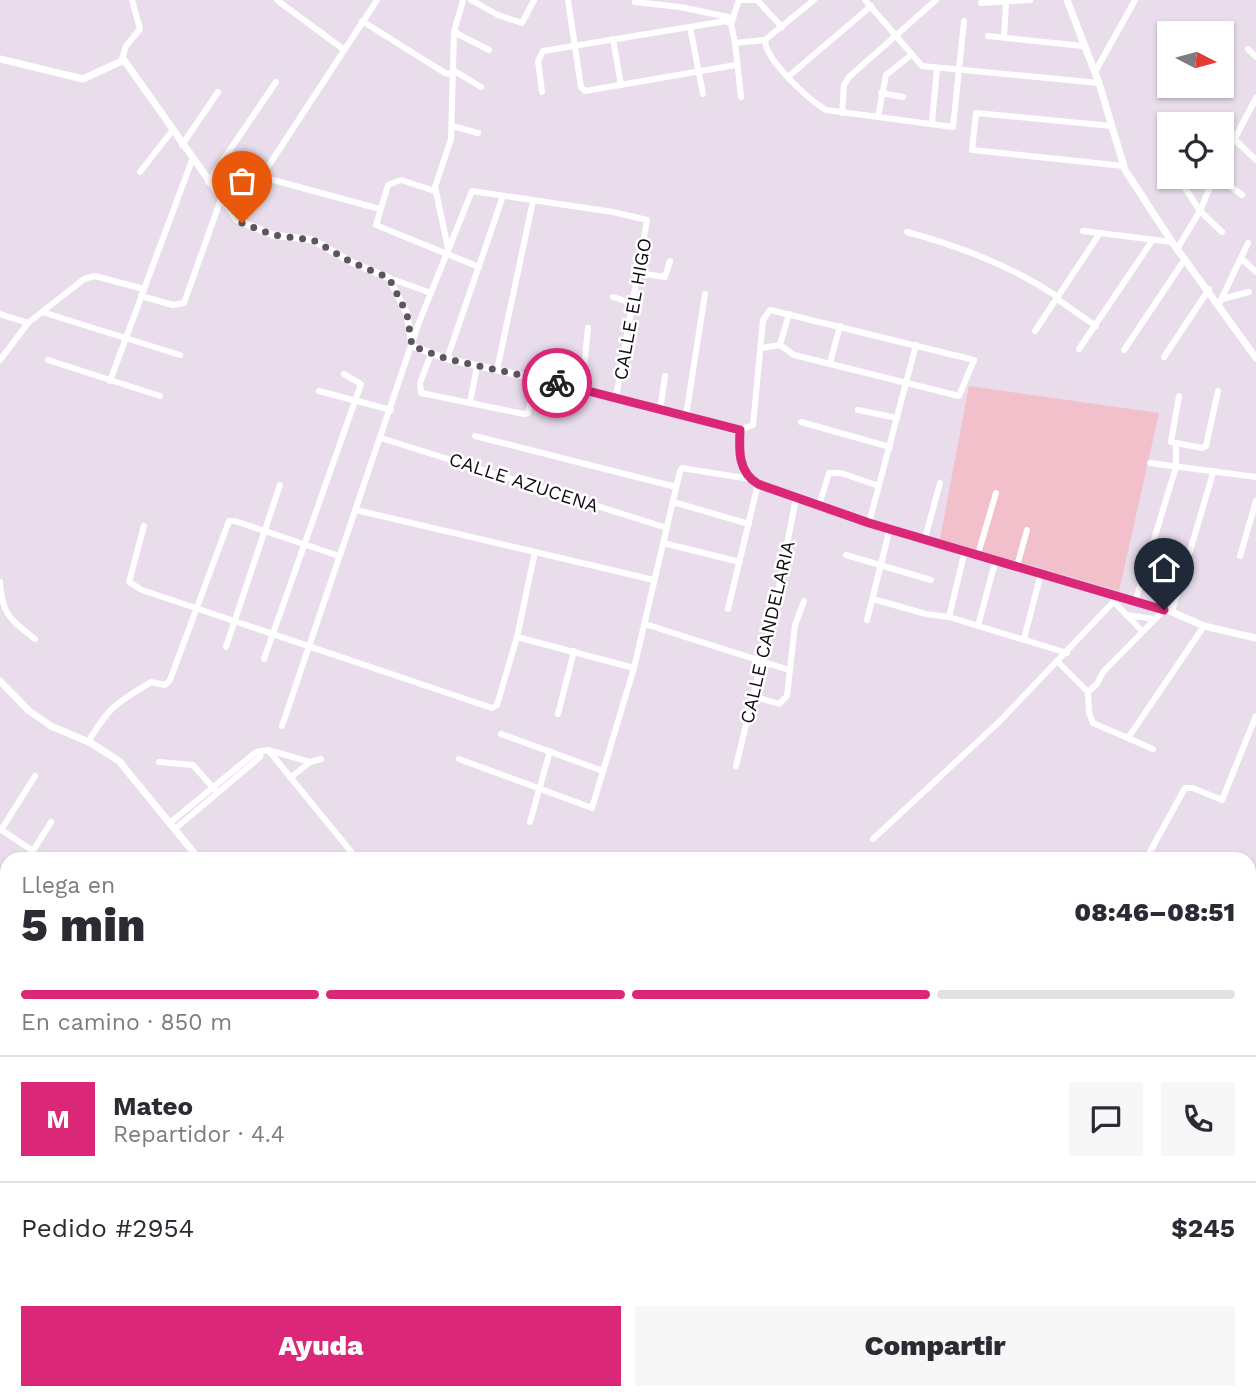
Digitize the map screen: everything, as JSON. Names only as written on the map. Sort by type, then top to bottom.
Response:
[{"type":"street","points":[[0,59],[83,79],[122,60],[129,42],[140,29],[132,0]]},
{"type":"street","points":[[277,0],[343,49]]},
{"type":"street","points":[[235,217],[377,0]]},
{"type":"street","points":[[447,251],[444,220],[435,191],[449,148],[454,32],[464,0]]},
{"type":"street","points":[[471,0],[498,15],[522,23],[534,0]]},
{"type":"street","points":[[568,0],[583,90],[736,65]]},
{"type":"street","points":[[741,97],[732,21],[739,0],[758,1],[782,27]]},
{"type":"street","points":[[735,44],[765,40],[814,0]]},
{"type":"street","points":[[865,0],[922,66],[1099,83]]},
{"type":"street","points":[[981,3],[1006,4],[1030,0]]},
{"type":"street","points":[[1067,0],[1099,83],[1124,166],[1174,246],[1220,302],[1256,358]]},
{"type":"street","points":[[1095,72],[1135,0]]},
{"type":"street","points":[[842,113],[846,80],[934,1]]},
{"type":"street","points":[[635,2],[680,7],[732,21]]},
{"type":"street","points":[[1004,37],[1006,4]]},
{"type":"street","points":[[789,76],[871,6]]},
{"type":"street","points":[[765,40],[768,55],[814,103],[826,110],[932,122],[953,127],[964,20]]},
{"type":"street","points":[[362,21],[445,73],[453,72],[481,87]]},
{"type":"street","points":[[541,92],[539,54],[576,44],[732,21]]},
{"type":"street","points":[[690,27],[703,94]]},
{"type":"street","points":[[454,32],[489,50]]},
{"type":"street","points":[[988,36],[1083,46]]},
{"type":"street","points":[[613,39],[621,85]]},
{"type":"street","points":[[1248,49],[1256,57]]},
{"type":"street","points":[[878,117],[886,75],[911,55]]},
{"type":"street","points":[[122,60],[235,217],[273,235],[313,240],[351,262],[431,293]]},
{"type":"street","points":[[932,122],[937,68]]},
{"type":"street","points":[[208,181],[275,82]]},
{"type":"street","points":[[182,145],[218,92]]},
{"type":"street","points":[[881,93],[903,97]]},
{"type":"street","points":[[1256,98],[1254,107],[1234,139],[1256,160]]},
{"type":"street","points":[[1112,126],[976,113],[972,150],[1124,166]]},
{"type":"street","points":[[452,126],[478,133]]},
{"type":"street","points":[[140,172],[172,131]]},
{"type":"street","points":[[110,381],[192,160]]},
{"type":"street","points":[[262,177],[380,209]]},
{"type":"street","points":[[435,191],[410,182],[393,182],[384,188],[376,225],[447,251],[479,267]]},
{"type":"street","points":[[1186,189],[1200,211],[1222,232]]},
{"type":"street","points":[[1174,246],[1200,211],[1210,189]]},
{"type":"street","points":[[1233,189],[1242,195]]},
{"type":"street","points":[[282,726],[412,346],[472,191],[533,201],[497,370]]},
{"type":"street","points":[[447,359],[503,196]]},
{"type":"street","points":[[0,360],[29,323],[89,277],[173,305],[184,303],[221,199]]},
{"type":"street","name":"CALLE EL HIGO","points":[[533,201],[613,212],[648,220],[616,397]]},
{"type":"street","points":[[1083,231],[1174,246]]},
{"type":"street","points":[[907,232],[968,250],[1040,285],[1096,326]]},
{"type":"street","points":[[1035,331],[1100,233]]},
{"type":"street","points":[[1079,349],[1152,241]]},
{"type":"street","points":[[1220,302],[1248,243]]},
{"type":"street","points":[[1124,350],[1185,258]]},
{"type":"street","points":[[1241,258],[1256,272]]},
{"type":"street","points":[[638,274],[665,277],[670,261]]},
{"type":"street","points":[[389,278],[407,314],[412,346]]},
{"type":"street","points":[[1164,357],[1209,289]]},
{"type":"street","points":[[1220,302],[1249,292]]},
{"type":"street","points":[[686,416],[705,295]]},
{"type":"street","points":[[613,297],[634,304]]},
{"type":"street","points":[[412,346],[447,359],[582,388],[660,411],[740,430],[752,425],[765,313],[769,310],[972,359],[959,396],[794,355],[780,345],[761,348]]},
{"type":"street","points":[[42,312],[180,355]]},
{"type":"street","points":[[0,314],[29,323]]},
{"type":"street","points":[[780,345],[789,314]]},
{"type":"street","points":[[830,363],[840,326]]},
{"type":"street","points":[[582,388],[588,328]]},
{"type":"street","points":[[902,341],[913,348],[914,359]]},
{"type":"street","points":[[869,523],[916,345]]},
{"type":"street","points":[[431,354],[420,383],[421,393],[524,414],[528,412],[535,378]]},
{"type":"street","points":[[48,360],[160,396]]},
{"type":"street","points":[[470,403],[477,366]]},
{"type":"street","points":[[264,659],[361,384],[344,374]]},
{"type":"street","points":[[660,411],[665,376]]},
{"type":"street","points":[[319,391],[391,410]]},
{"type":"street","points":[[1179,397],[1171,442],[1206,446],[1218,391]]},
{"type":"street","points":[[858,410],[897,418]]},
{"type":"street","points":[[801,422],[890,447]]},
{"type":"street","points":[[740,430],[742,467],[750,480]]},
{"type":"street","points":[[475,436],[676,487]]},
{"type":"street","name":"CALLE AZUCENA","points":[[381,438],[667,527]]},
{"type":"street","points":[[1135,602],[1176,467],[1176,444]]},
{"type":"street","points":[[1150,463],[1256,477]]},
{"type":"street","points":[[459,759],[592,808],[634,668],[682,468],[750,480],[869,523],[1041,573],[1116,600],[1135,602],[1168,611],[1204,626],[1256,638]]},
{"type":"street","points":[[820,506],[829,473],[841,473],[879,486]]},
{"type":"street","points":[[1088,692],[1142,631],[1168,611],[1213,473]]},
{"type":"street","points":[[925,538],[940,483]]},
{"type":"street","points":[[729,610],[758,484]]},
{"type":"street","points":[[226,647],[280,485]]},
{"type":"street","points":[[978,554],[996,492]]},
{"type":"street","name":"CALLE CANDELARIA","points":[[736,766],[796,498]]},
{"type":"street","points":[[1240,556],[1256,500]]},
{"type":"street","points":[[673,502],[748,524]]},
{"type":"street","points":[[356,510],[654,580]]},
{"type":"street","points":[[88,742],[102,717],[113,705],[151,682],[165,685],[170,680],[232,520],[339,556]]},
{"type":"street","points":[[144,526],[129,582],[196,610],[236,621],[492,708],[497,705],[517,637],[532,552]]},
{"type":"street","points":[[867,620],[890,528]]},
{"type":"street","points":[[1017,566],[1027,530]]},
{"type":"street","points":[[663,543],[740,562]]},
{"type":"street","points":[[949,617],[965,550]]},
{"type":"street","points":[[846,555],[931,580]]},
{"type":"street","points":[[978,626],[996,559]]},
{"type":"street","points":[[1024,639],[1041,573]]},
{"type":"street","points":[[0,582],[4,611],[10,620],[35,639]]},
{"type":"street","points":[[873,599],[926,614],[949,617],[1067,653]]},
{"type":"street","points":[[1116,600],[1142,631]]},
{"type":"street","points":[[873,839],[1000,722],[1116,600]]},
{"type":"street","points":[[753,696],[783,702],[796,625],[804,601]]},
{"type":"street","points":[[1126,615],[1155,619]]},
{"type":"street","points":[[645,624],[789,670]]},
{"type":"street","points":[[1128,738],[1204,626]]},
{"type":"street","points":[[517,637],[634,668]]},
{"type":"street","points":[[558,714],[574,652]]},
{"type":"street","points":[[1058,662],[1088,692],[1089,713],[1093,723],[1128,738],[1130,742],[1153,749]]},
{"type":"street","points":[[0,681],[28,710],[51,726],[88,742],[120,761],[194,852]]},
{"type":"street","points":[[1150,852],[1185,788],[1193,788],[1222,800],[1256,716]]},
{"type":"street","points":[[501,734],[603,771]]},
{"type":"street","points":[[173,825],[260,757],[264,751]]},
{"type":"street","points":[[264,751],[310,762]]},
{"type":"street","points":[[264,751],[351,852]]},
{"type":"street","points":[[530,822],[550,751]]},
{"type":"street","points":[[290,778],[310,762],[321,759]]},
{"type":"street","points":[[159,762],[193,765],[215,792]]},
{"type":"street","points":[[35,776],[1,830],[33,851],[51,822]]},
{"type":"shaded area","points":[[969,386],[1159,413],[1119,591],[940,539]]},
{"type":"way so far","points":[[242,223],[273,235],[313,240],[351,262],[389,278],[407,314],[412,346],[447,359],[557,383]]},
{"type":"route","points":[[557,383],[740,430],[739,452],[742,467],[750,480],[758,484],[869,523],[1164,610]]}]
